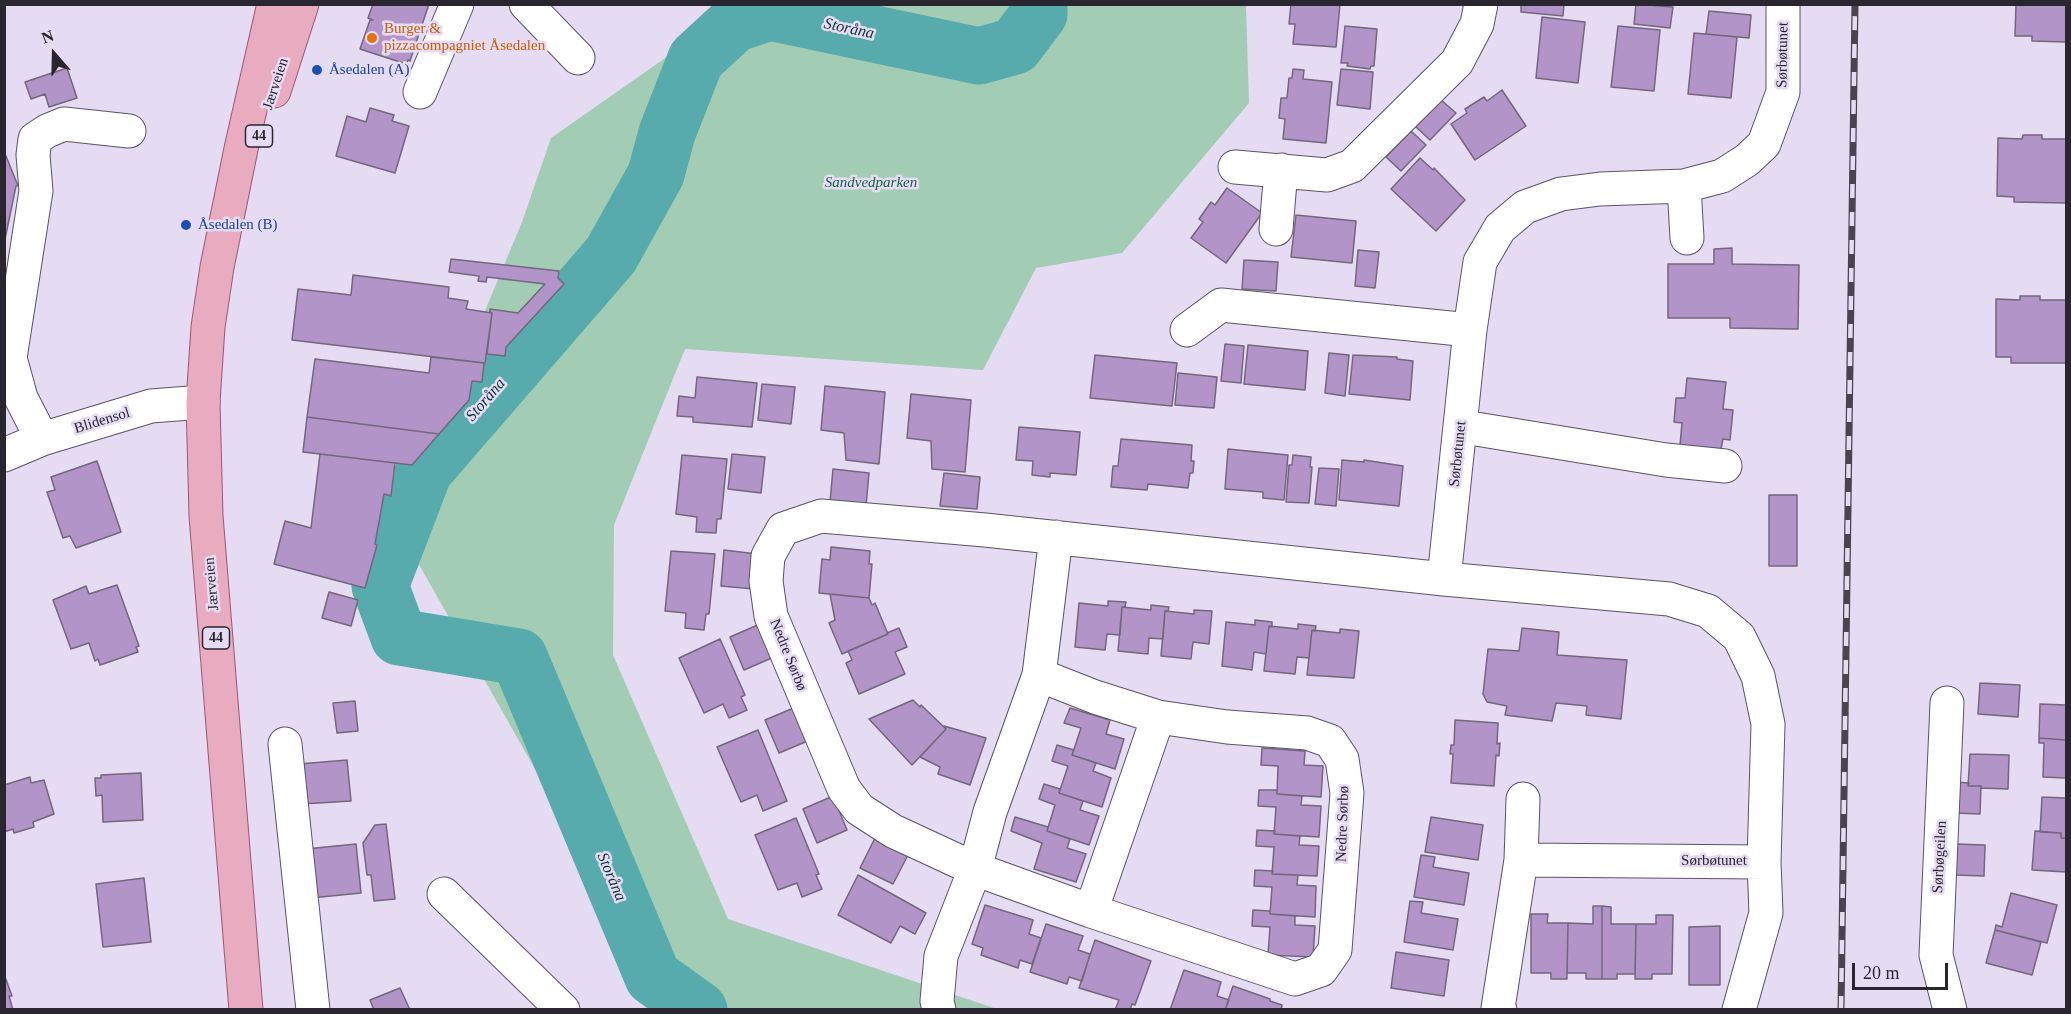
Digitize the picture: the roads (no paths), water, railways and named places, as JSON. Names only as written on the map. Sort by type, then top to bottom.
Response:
[{"type":"main road","name":"Jærveien","points":[[246,1010],[206,516],[203,402],[208,327],[217,267],[274,4]]},
{"type":"main road","name":"Jærveien","points":[[217,267],[302,4]]},
{"type":"street","points":[[420,92],[457,4]]},
{"type":"street","points":[[526,4],[578,58]]},
{"type":"street","points":[[1235,166],[1327,175],[1352,166],[1457,62],[1477,24],[1481,4]]},
{"type":"street","name":"Sørbøtunet","points":[[1739,1010],[1766,913],[1764,862],[1768,724],[1758,676],[1738,637],[1708,611],[1668,599],[1444,579],[1470,330],[1480,262],[1500,228],[1525,207],[1561,194],[1600,189],[1684,186],[1722,176],[1747,160],[1764,144],[1783,92],[1784,4]]},
{"type":"street","points":[[42,439],[21,398],[10,358],[36,191],[33,155],[35,139],[64,124],[129,131]]},
{"type":"street","points":[[1276,229],[1281,170]]},
{"type":"street","points":[[1684,186],[1687,238]]},
{"type":"street","points":[[1187,330],[1221,305],[1470,330]]},
{"type":"street","name":"Blidensol","points":[[4,454],[42,439],[151,406],[203,402]]},
{"type":"street","points":[[1460,428],[1666,460],[1725,466]]},
{"type":"street","name":"Nedre Sørbø","points":[[1039,675],[1095,697],[1158,717],[1227,727],[1307,733],[1330,741],[1342,759],[1347,793],[1335,950],[1321,970],[1295,979],[1091,911],[975,868],[893,831],[859,808],[844,789],[771,616],[765,581],[768,556],[783,529],[821,516],[1056,537],[1444,579]]},
{"type":"street","points":[[939,1010],[937,1001],[941,956],[975,868],[990,812],[1039,675],[1056,537]]},
{"type":"street","name":"Sørbøgeilen","points":[[1947,704],[1936,955],[1950,1010]]},
{"type":"street","points":[[1091,911],[1158,717]]},
{"type":"street","points":[[285,744],[313,1010]]},
{"type":"street","points":[[1499,1009],[1521,860],[1523,799]]},
{"type":"street","name":"Sørbøtunet","points":[[1521,860],[1764,862]]},
{"type":"street","points":[[444,894],[563,1010]]},
{"type":"waterway","name":"Storåna","points":[[699,1010],[653,977],[519,657],[399,637],[380,586],[424,471],[611,255],[656,174],[667,133],[696,59],[734,24],[770,12],[979,56],[1015,46],[1039,14],[1039,4]]},
{"type":"railway","points":[[1841,1010],[1855,4]]},
{"type":"place","name":"Burger & pizzacompagniet Åsedalen","points":[[372,38]]},
{"type":"place","name":"Åsedalen (A)","points":[[317,70]]},
{"type":"place","name":"Åsedalen (B)","points":[[186,225]]},
{"type":"park label","name":"Sandvedparken","points":[[871,183]]}]
